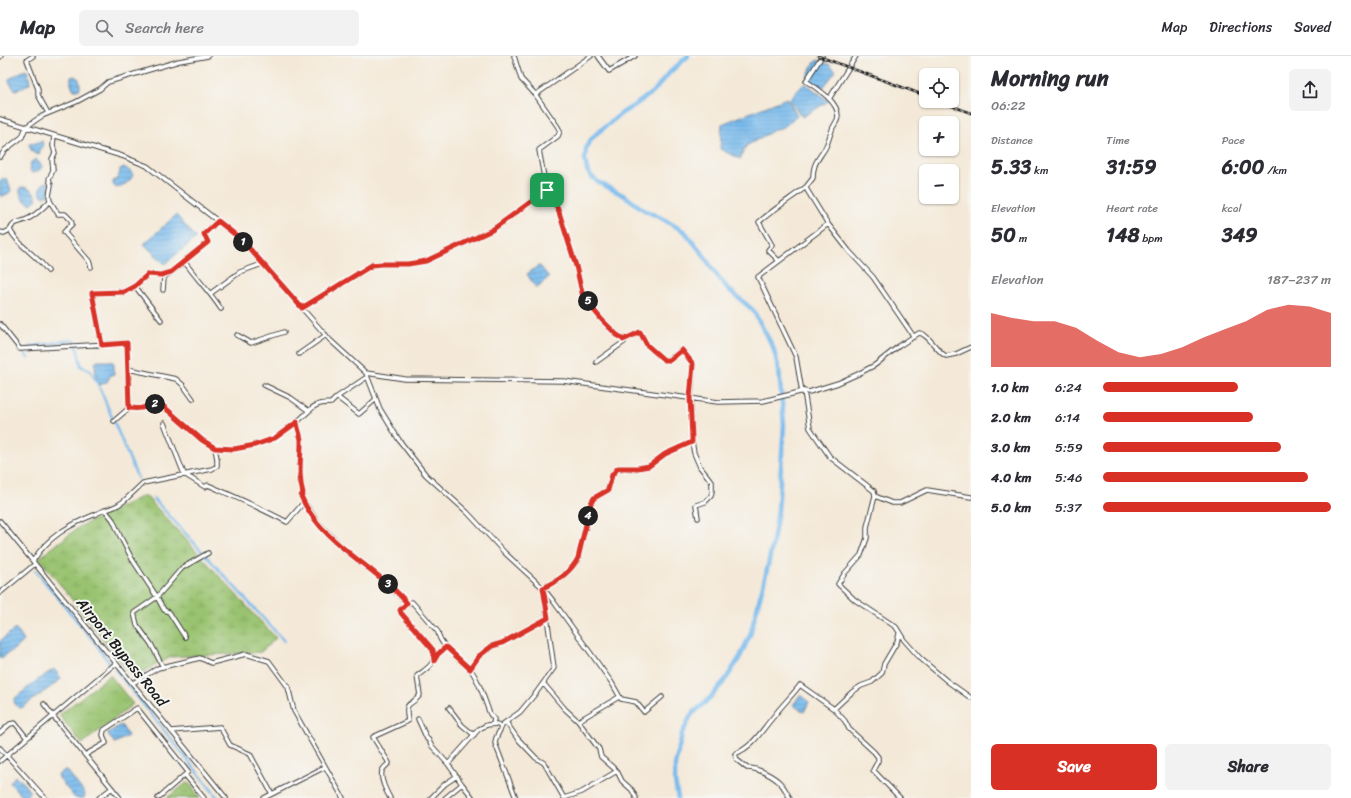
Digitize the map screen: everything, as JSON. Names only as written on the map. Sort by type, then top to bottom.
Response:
[{"type":"street","points":[[33,56],[28,60],[38,89],[38,96],[48,113]]},
{"type":"street","points":[[0,157],[5,150],[22,137],[26,127],[42,116],[76,102],[100,89],[108,82],[179,61],[208,56]]},
{"type":"street","points":[[302,308],[372,265],[408,264],[426,261],[492,230],[547,190],[550,186],[544,177],[539,150],[558,136],[560,132],[535,94],[521,79],[514,56]]},
{"type":"street","points":[[535,94],[591,56]]},
{"type":"street","points":[[598,56],[609,71],[635,56]]},
{"type":"street","points":[[779,261],[768,250],[772,245],[759,222],[773,209],[806,187],[813,178],[813,166],[825,148],[837,120],[837,111],[829,99],[806,81],[822,56]]},
{"type":"street","points":[[829,99],[856,56]]},
{"type":"street","points":[[0,119],[142,164],[242,240],[326,335],[366,375],[380,409],[399,440],[426,475],[467,512],[505,553],[543,588],[612,683],[619,697],[621,699],[636,702],[644,712],[662,697]]},
{"type":"street","points":[[54,136],[55,153],[52,158],[53,170],[49,179],[51,185],[49,196],[50,201],[58,214],[65,214],[71,220],[71,226],[64,232],[90,261],[91,267]]},
{"type":"street","points":[[806,187],[828,224],[873,278],[914,337]]},
{"type":"street","points":[[547,190],[558,209],[576,266],[583,297],[602,320],[623,340]]},
{"type":"street","points":[[0,232],[4,233],[10,230],[12,225],[18,221],[25,220],[44,208],[50,201]]},
{"type":"street","points":[[163,290],[164,277],[185,262],[184,261],[208,242],[204,234],[218,221]]},
{"type":"street","points":[[828,224],[758,278],[796,357],[810,428],[830,457],[874,491],[867,527],[867,538],[861,555],[845,573],[838,584],[855,600],[896,626],[904,640],[928,665],[971,698]]},
{"type":"street","points":[[10,230],[18,243],[48,271]]},
{"type":"street","points":[[185,262],[211,293],[221,309]]},
{"type":"street","points":[[211,293],[240,272],[262,264]]},
{"type":"street","points":[[102,345],[92,293],[124,292],[135,286],[148,274],[161,275],[171,272]]},
{"type":"street","points":[[135,286],[161,320]]},
{"type":"street","points":[[0,324],[20,349],[127,343],[129,408]]},
{"type":"street","points":[[237,335],[252,342],[284,332]]},
{"type":"street","points":[[596,362],[624,342],[623,340],[640,332],[647,345],[664,360],[670,360],[681,350],[693,364],[690,398],[692,442],[694,453],[700,467],[712,482],[711,496],[705,502],[696,505],[698,518]]},
{"type":"street","points":[[114,421],[129,408],[138,409],[147,407],[153,403],[163,406],[202,440],[215,448],[234,449],[255,445],[275,438],[297,422],[309,411],[312,406],[320,403],[331,403],[366,375],[405,379],[562,381],[718,402],[763,401],[803,391],[809,392],[838,383],[875,365],[899,346],[919,333],[923,333],[941,354],[946,356],[956,354],[971,347]]},
{"type":"street","points":[[299,354],[326,335]]},
{"type":"street","points":[[128,369],[176,379],[183,385],[193,399]]},
{"type":"street","points":[[264,385],[290,398],[309,411]]},
{"type":"street","points":[[337,397],[359,414],[376,399]]},
{"type":"street","points":[[297,422],[301,439],[299,467],[303,493],[301,496],[304,502],[319,524],[344,549],[377,575],[407,603]]},
{"type":"street","points":[[164,423],[184,474],[205,487],[208,485],[258,507],[287,522],[304,502]]},
{"type":"street","points":[[543,588],[559,578],[576,563],[591,503],[594,498],[608,490],[614,471],[621,468],[638,468],[649,466],[665,454],[692,442]]},
{"type":"street","points":[[0,593],[34,563],[37,554],[48,542],[63,530],[83,519],[110,509],[124,501],[144,483],[212,469],[217,466],[215,448]]},
{"type":"street","points":[[874,496],[892,503],[900,503],[927,490],[971,497]]},
{"type":"street","points":[[105,510],[113,520],[132,559],[164,610],[168,612],[185,637]]},
{"type":"street","name":"Airport Bypass Road","points":[[0,521],[226,798]]},
{"type":"street","points":[[163,667],[151,644],[137,625],[134,613],[157,597],[182,568],[208,553]]},
{"type":"street","points":[[516,798],[495,743],[501,727],[520,712],[554,668],[543,588]]},
{"type":"street","points":[[434,661],[433,650],[401,613],[401,608],[407,603],[412,602],[438,632],[438,636],[446,647],[470,669],[475,676],[490,714],[494,719],[494,724]]},
{"type":"street","points":[[470,669],[479,656],[492,646],[502,643],[548,618]]},
{"type":"street","points":[[834,709],[852,692],[861,686],[872,682],[882,673],[884,664],[897,642],[899,633]]},
{"type":"street","points":[[390,798],[384,785],[382,774],[382,770],[389,764],[373,737],[408,721],[406,710],[408,705],[420,694],[417,676],[434,661],[438,654],[446,647]]},
{"type":"street","points":[[132,683],[163,667],[200,658],[211,663],[246,654],[269,661],[288,687],[294,711],[343,798]]},
{"type":"street","points":[[0,761],[116,663]]},
{"type":"street","points":[[543,683],[565,709],[578,721],[599,749],[601,757],[617,771],[622,781],[632,790],[636,798]]},
{"type":"street","points":[[790,798],[782,784],[762,772],[752,768],[747,768],[737,760],[735,754],[742,751],[758,737],[773,716],[800,685],[834,709],[845,721],[849,729],[874,752],[878,757],[878,761],[873,770],[900,798]]},
{"type":"street","points":[[578,721],[619,697]]},
{"type":"street","points":[[44,704],[120,798]]},
{"type":"street","points":[[85,755],[106,743],[103,735],[104,730],[137,708],[188,772],[158,798]]},
{"type":"street","points":[[449,708],[462,725],[474,735]]},
{"type":"street","points":[[418,719],[431,745],[448,764],[473,798]]},
{"type":"street","points":[[506,722],[517,738],[536,758],[544,763],[564,798],[582,792],[617,771]]},
{"type":"street","points":[[0,733],[10,724],[15,723],[27,738]]},
{"type":"street","points":[[448,764],[479,729],[487,725],[494,724],[501,727]]},
{"type":"street","points":[[171,731],[220,727],[230,745],[250,754],[272,794]]},
{"type":"street","points":[[0,748],[46,798]]},
{"type":"street","points":[[264,798],[325,767]]},
{"type":"street","points":[[185,775],[204,798]]},
{"type":"street","points":[[431,798],[457,776]]},
{"type":"street","points":[[445,798],[462,784]]},
{"type":"street","points":[[99,798],[112,788]]},
{"type":"green space","points":[[145,495],[276,638],[261,652],[171,657],[133,677],[39,558],[79,527]]},
{"type":"green space","points":[[110,675],[133,704],[82,744],[59,715]]},
{"type":"green space","points":[[188,782],[200,798],[167,798]]},
{"type":"water","points":[[817,60],[830,65],[836,71],[822,89],[807,79],[811,67]]},
{"type":"water","points":[[26,70],[30,84],[15,90],[9,82],[9,79]]},
{"type":"water","points":[[74,76],[79,79],[80,83],[80,89],[77,90],[74,90],[71,84],[71,77]]},
{"type":"water","points":[[805,83],[829,101],[802,117],[789,99]]},
{"type":"water","points":[[787,98],[797,115],[784,127],[776,129],[746,146],[740,159],[720,149],[722,124]]},
{"type":"water","points":[[41,141],[43,146],[39,150],[40,153],[38,155],[32,152],[29,144]]},
{"type":"water","points":[[36,159],[42,166],[41,169],[32,173],[30,171],[31,162]]},
{"type":"water","points":[[124,167],[133,175],[130,180],[116,188],[113,185],[113,181],[118,176],[120,169]]},
{"type":"water","points":[[7,179],[11,190],[9,193],[1,197],[0,180]]},
{"type":"water","points":[[43,183],[49,183],[49,195],[43,197],[39,191]]},
{"type":"water","points":[[23,187],[30,189],[37,199],[31,204],[26,202],[21,196],[20,188]]},
{"type":"water","points":[[176,215],[196,238],[165,264],[144,244]]},
{"type":"water","points":[[540,266],[549,277],[536,288],[527,274]]},
{"type":"water","points":[[97,361],[112,361],[114,363],[114,374],[110,376],[107,382],[100,385],[96,379],[95,363]]},
{"type":"water","points":[[15,629],[24,641],[0,659],[0,641]]},
{"type":"water","points":[[54,669],[61,678],[59,681],[23,707],[19,708],[14,699]]},
{"type":"water","points":[[800,695],[809,702],[804,712],[793,705]]},
{"type":"water","points":[[120,725],[128,736],[115,743],[109,737],[108,733]]},
{"type":"water","points":[[66,769],[85,794],[84,798],[75,798],[60,780],[58,775]]},
{"type":"water","points":[[15,776],[22,781],[30,792],[25,797],[22,796],[10,783]]},
{"type":"waterway","points":[[678,798],[675,782],[675,765],[682,734],[691,715],[709,699],[726,679],[740,657],[750,635],[766,574],[778,510],[784,425],[779,370],[773,347],[753,310],[728,289],[685,232],[644,210],[625,196],[598,182],[587,170],[585,160],[586,149],[589,142],[596,134],[622,113],[654,91],[670,72],[688,56]]},
{"type":"waterway","points":[[29,347],[71,340],[76,342],[81,366],[90,370],[98,384],[138,479]]},
{"type":"waterway","points":[[21,349],[28,358]]},
{"type":"waterway","points":[[153,498],[284,641]]},
{"type":"waterway","points":[[35,570],[95,643],[110,664]]},
{"type":"waterway","points":[[115,669],[218,798]]},
{"type":"railway","points":[[818,56],[919,93]]},
{"type":"railway","points":[[958,108],[971,113]]},
{"type":"route","points":[[547,190],[558,209],[576,266],[583,297],[602,320],[623,340],[640,332],[647,345],[664,360],[670,360],[682,350],[692,362],[690,398],[692,442],[665,454],[649,466],[638,468],[618,468],[614,471],[608,490],[594,498],[591,503],[576,563],[569,571],[543,588],[548,618],[502,643],[492,646],[479,656],[470,669],[446,647],[438,654],[434,661],[433,650],[401,613],[401,608],[407,603],[403,598],[344,549],[319,524],[301,496],[303,493],[299,467],[301,439],[297,422],[275,438],[255,445],[234,449],[215,448],[202,440],[163,406],[153,403],[147,407],[138,409],[129,408],[127,343],[102,345],[92,293],[124,292],[135,286],[148,274],[161,275],[171,272],[208,242],[204,234],[218,221],[242,240],[302,308],[372,265],[399,265],[426,261],[492,230],[547,190]]}]
